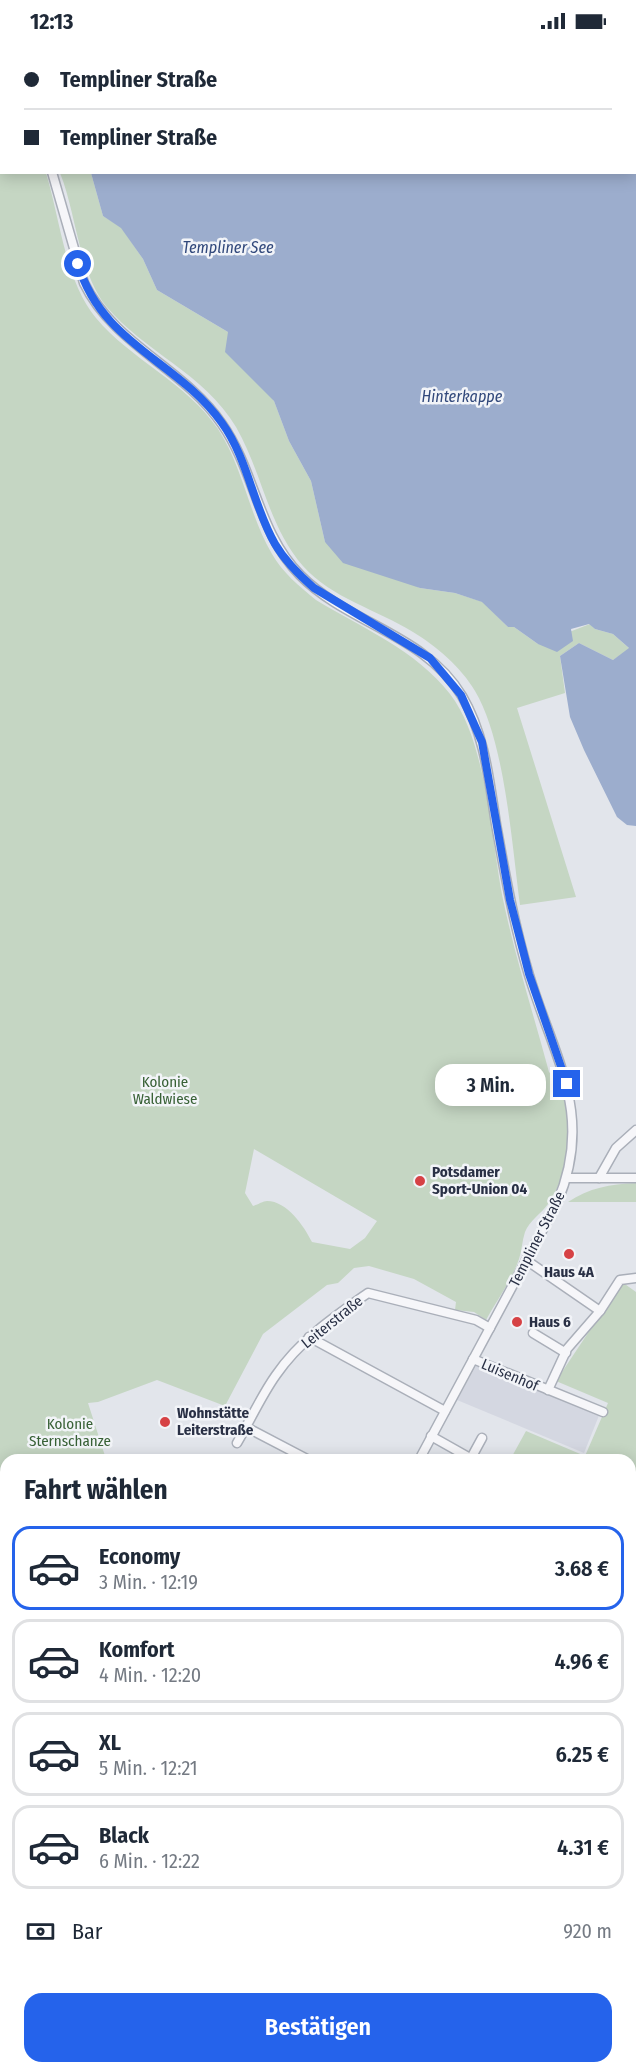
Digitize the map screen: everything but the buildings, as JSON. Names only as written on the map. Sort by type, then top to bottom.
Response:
[{"type":"street","name":"Templiner Straße","points":[[53,174],[84,283],[91,297],[112,325],[203,400],[223,425],[267,527],[286,560],[314,588],[430,658],[461,695],[482,742],[510,900],[529,974],[571,1098],[574,1147],[568,1178],[422,1454]]},
{"type":"street","points":[[599,1178],[616,1148],[636,1130]]},
{"type":"street","points":[[568,1178],[636,1178]]},
{"type":"street","points":[[526,1260],[600,1311]]},
{"type":"street","name":"Luisenhof","points":[[548,1390],[566,1353],[600,1311],[620,1280],[636,1278]]},
{"type":"street","name":"Leiterstraße","points":[[237,1443],[275,1376],[309,1337],[368,1293],[476,1320],[490,1328]]},
{"type":"street","points":[[532,1333],[566,1353]]},
{"type":"street","points":[[309,1337],[445,1411]]},
{"type":"street","name":"Luisenhof","points":[[473,1359],[603,1412]]},
{"type":"street","points":[[246,1427],[298,1454]]},
{"type":"street","points":[[431,1436],[462,1454]]},
{"type":"street","points":[[473,1454],[482,1438]]},
{"type":"shaded area","points":[[477,1364],[600,1413],[584,1453],[457,1400]]},
{"type":"green space","points":[[0,174],[46,174],[70,268],[86,303],[110,333],[191,398],[218,429],[234,459],[264,539],[281,567],[316,600],[388,641],[421,665],[450,694],[463,715],[473,739],[480,766],[504,904],[514,946],[549,1072],[559,1085],[566,1100],[570,1118],[568,1155],[556,1190],[548,1204],[527,1228],[516,1267],[486,1320],[474,1312],[455,1310],[456,1302],[414,1279],[369,1266],[354,1268],[338,1283],[327,1285],[263,1334],[225,1406],[157,1380],[98,1402],[88,1403],[104,1454],[0,1454]],"holes":[[[254,1149],[377,1221],[365,1238],[350,1249],[312,1242],[300,1222],[281,1205],[267,1201],[253,1206],[245,1193]]]},
{"type":"green space","points":[[60,174],[91,174],[103,216],[121,227],[143,259],[157,290],[228,332],[274,401],[289,441],[311,481],[325,542],[420,588],[455,593],[483,602],[508,627],[514,627],[538,644],[590,624],[595,629],[613,634],[630,649],[613,660],[579,643],[560,656],[565,693],[517,708],[576,897],[520,905],[500,765],[494,737],[475,691],[455,665],[430,644],[399,624],[327,587],[303,566],[281,534],[245,444],[223,408],[191,377],[121,322],[97,292],[84,260]]},
{"type":"green space","points":[[636,1183],[636,1202],[568,1202],[584,1193],[600,1188]]},
{"type":"green space","points":[[622,1282],[636,1292],[636,1454],[586,1454],[608,1403],[556,1381]]},
{"type":"green space","points":[[526,1431],[580,1454],[513,1454]]},
{"type":"water","name":"Hinterkappe","points":[[91,174],[636,174],[636,826],[627,825],[617,817],[584,750],[570,717],[560,656],[579,643],[613,660],[629,648],[613,634],[595,629],[589,624],[571,629],[573,641],[557,652],[538,644],[514,627],[508,627],[482,602],[455,593],[420,588],[343,563],[325,542],[311,481],[289,441],[274,401],[225,352],[228,332],[157,290],[143,259],[121,228],[103,216]]},
{"type":"place","name":"Potsdamer Sport-Union 04","points":[[420,1181]]},
{"type":"place","name":"Haus 4A","points":[[569,1254]]},
{"type":"place","name":"Haus 6","points":[[517,1322]]},
{"type":"place","name":"Wohnstätte Leiterstraße","points":[[165,1422]]},
{"type":"route","points":[[78,264],[91,297],[112,325],[188,386],[212,410],[223,425],[233,443],[267,527],[286,560],[314,588],[430,658],[461,695],[482,742],[510,900],[529,974],[567,1084]]},
{"type":"water label","name":"Templiner See","points":[[228,247]]},
{"type":"park label","name":"Kolonie Waldwiese","points":[[165,1090]]},
{"type":"park label","name":"Kolonie Sternschanze","points":[[70,1432]]}]
